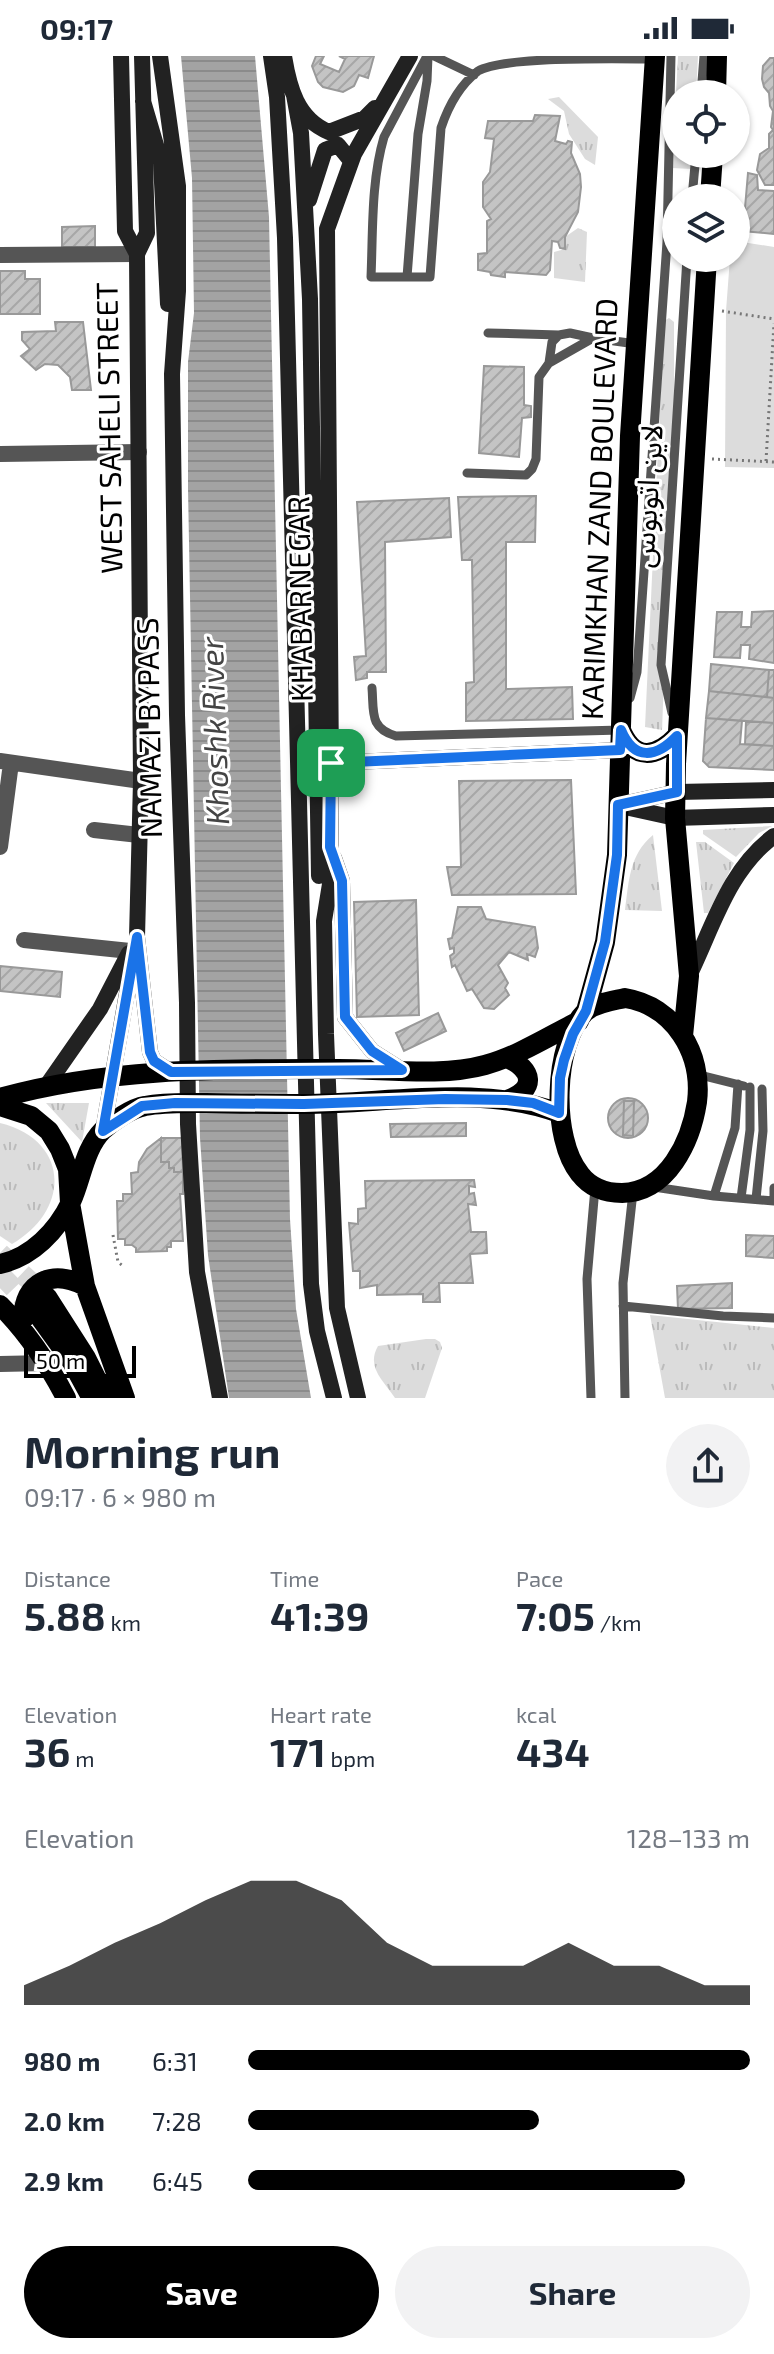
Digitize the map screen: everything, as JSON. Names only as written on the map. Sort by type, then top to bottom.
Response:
[{"type":"main road","name":"WEST SAHELI STREET","points":[[121,56],[125,231],[137,254]]},
{"type":"main road","name":"WEST SAHELI STREET","points":[[133,944],[141,781],[137,254],[147,233],[142,56]]},
{"type":"main road","name":"NAMAZI BYPASS","points":[[160,56],[178,186],[178,291],[172,374],[188,1124],[197,1272],[220,1398]]},
{"type":"main road","points":[[271,56],[277,97],[286,253],[311,1284],[317,1331],[334,1398]]},
{"type":"main road","points":[[284,56],[301,133],[306,211],[319,880],[324,921]]},
{"type":"main road","name":"KHABARNEGAR","points":[[358,1398],[337,1308],[333,1254],[324,921],[330,884],[331,763],[327,229],[351,161],[410,56]]},
{"type":"main road","points":[[716,80],[717,56]]},
{"type":"main road","name":"KARIMKHAN ZAND BOULEVARD","points":[[583,1016],[605,942],[617,855],[630,436],[660,57]]},
{"type":"main road","points":[[294,95],[301,113],[314,126],[329,132],[365,118],[381,104]]},
{"type":"main road","points":[[143,101],[161,162],[172,374]]},
{"type":"main road","points":[[306,211],[325,150],[338,145],[351,161]]},
{"type":"main road","points":[[683,1036],[689,976],[675,818],[677,736],[697,458],[706,272]]},
{"type":"main road","points":[[331,763],[620,740],[647,754],[660,750],[677,736]]},
{"type":"main road","points":[[618,805],[677,792],[774,790]]},
{"type":"main road","points":[[618,805],[675,818],[774,815]]},
{"type":"main road","points":[[689,976],[732,882],[743,865],[774,836]]},
{"type":"main road","points":[[330,847],[342,881],[345,1017],[372,1051],[402,1070]]},
{"type":"main road","points":[[133,944],[150,1052],[154,1061],[171,1072]]},
{"type":"main road","points":[[103,1131],[133,944]]},
{"type":"main road","points":[[47,1085],[100,1009],[133,944]]},
{"type":"main road","points":[[0,1098],[47,1085],[113,1075],[339,1069],[457,1070],[483,1066],[507,1058],[599,1004],[625,998],[644,1001],[663,1012],[683,1036],[692,1055],[698,1093],[691,1131],[682,1150],[666,1172],[642,1189],[615,1193],[595,1188],[574,1166],[564,1141],[559,1113],[562,1069],[583,1016]]},
{"type":"main road","points":[[507,1058],[520,1064],[528,1073],[528,1085],[519,1096],[507,1100]]},
{"type":"main road","points":[[0,1264],[35,1249],[53,1230],[70,1203],[88,1152],[103,1131],[142,1106],[175,1103],[343,1104],[445,1099],[507,1100],[533,1103],[559,1113]]},
{"type":"main road","points":[[0,1106],[31,1116],[49,1131],[60,1149],[68,1169],[70,1203],[85,1286],[125,1398]]},
{"type":"main road","points":[[0,1305],[35,1306],[70,1278],[85,1286]]},
{"type":"main road","points":[[35,1306],[47,1363],[66,1398]]},
{"type":"main road","points":[[35,1306],[72,1362],[91,1398]]},
{"type":"main road","points":[[35,1306],[86,1358],[106,1398]]},
{"type":"street","points":[[0,255],[137,254]]},
{"type":"street","points":[[0,454],[139,452]]},
{"type":"street","points":[[0,847],[6,762],[141,781]]},
{"type":"street","points":[[94,830],[139,835]]},
{"type":"street","points":[[24,940],[133,944]]},
{"type":"street","points":[[0,1364],[47,1363]]},
{"type":"lane","points":[[430,56],[474,75]]},
{"type":"lane","points":[[407,277],[418,134],[430,56]]},
{"type":"lane","points":[[430,56],[384,137],[375,196],[371,277],[430,277],[441,128],[447,110],[474,75],[490,65],[508,62],[660,57]]},
{"type":"lane","points":[[702,80],[704,56]]},
{"type":"lane","name":"لاین اتوبوس","points":[[620,740],[637,672],[667,242],[660,57]]},
{"type":"lane","name":"لاین اتوبوس","points":[[677,736],[661,665],[686,272]]},
{"type":"lane","points":[[488,333],[570,333],[636,344]]},
{"type":"lane","points":[[549,363],[552,342],[559,335]]},
{"type":"lane","points":[[467,473],[521,477],[532,469],[536,459],[539,377],[549,363],[593,338]]},
{"type":"lane","points":[[372,688],[375,724],[383,732],[396,736],[620,740]]},
{"type":"lane","points":[[696,1074],[774,1091]]},
{"type":"lane","points":[[714,1196],[735,1128],[738,1084]]},
{"type":"lane","points":[[741,1198],[750,1130],[750,1087]]},
{"type":"lane","points":[[756,1199],[763,1131],[762,1089]]},
{"type":"lane","points":[[591,1398],[587,1279],[595,1188]]},
{"type":"lane","points":[[625,1398],[623,1283],[642,1189],[774,1201],[774,1188]]},
{"type":"lane","points":[[623,1306],[774,1318]]},
{"type":"path","points":[[726,311],[774,321],[766,461]]},
{"type":"path","points":[[697,458],[774,462]]},
{"type":"path","points":[[113,1235],[118,1262],[123,1266]]},
{"type":"green space","points":[[678,56],[698,56],[697,80],[677,80]]},
{"type":"green space","points":[[559,97],[598,137],[595,165],[585,159],[569,134],[564,111],[548,99]]},
{"type":"green space","points":[[578,228],[587,232],[585,282],[554,278],[554,252],[565,249],[565,237]]},
{"type":"green space","points":[[750,243],[774,247],[774,468],[725,467],[729,272],[750,272]]},
{"type":"green space","points":[[669,318],[674,322],[674,420],[662,730],[645,727],[664,321]]},
{"type":"green space","points":[[772,826],[759,833],[736,857],[703,834],[703,830]]},
{"type":"green space","points":[[653,835],[662,911],[625,910],[635,860]]},
{"type":"green space","points":[[696,842],[705,842],[734,863],[708,913],[704,913]]},
{"type":"green space","points":[[46,1103],[89,1103],[82,1142]]},
{"type":"green space","points":[[0,1123],[23,1132],[40,1144],[50,1160],[54,1177],[53,1195],[45,1213],[31,1230],[12,1244],[0,1236]]},
{"type":"green space","points":[[650,1315],[774,1328],[774,1398],[665,1398]]},
{"type":"green space","points":[[435,1339],[442,1348],[425,1398],[395,1398],[375,1367],[378,1346]]},
{"type":"water","name":"Khoshk River","points":[[181,56],[255,56],[269,217],[290,1219],[296,1309],[311,1398],[229,1398],[208,1255],[200,1138],[188,488],[188,362],[194,313],[192,178]]},
{"type":"building","points":[[316,56],[324,56],[320,64],[339,72],[345,59],[339,56],[374,56],[368,78],[359,75],[354,86],[343,92],[323,87],[318,82],[312,66]]},
{"type":"building","points":[[774,58],[774,185],[765,185],[757,170],[760,154],[769,148],[769,134],[773,130],[773,111],[762,79],[763,66]]},
{"type":"building","points":[[535,115],[560,116],[555,141],[572,142],[571,153],[580,174],[578,212],[565,237],[565,249],[552,241],[550,270],[546,275],[505,272],[505,277],[491,275],[490,272],[478,270],[478,254],[487,253],[487,221],[491,219],[483,207],[483,182],[490,172],[494,139],[485,138],[488,121],[533,121]]},
{"type":"building","points":[[748,173],[757,175],[758,190],[774,191],[774,234],[750,232],[750,184],[747,184]]},
{"type":"building","points":[[95,226],[95,247],[62,247],[62,227]]},
{"type":"building","points":[[0,271],[25,271],[25,279],[40,279],[40,314],[0,314]]},
{"type":"building","points":[[55,322],[83,322],[91,390],[72,390],[70,377],[58,365],[45,364],[36,370],[21,356],[30,349],[22,340],[22,332],[56,331]]},
{"type":"building","points":[[484,366],[524,367],[524,405],[531,406],[531,417],[522,418],[519,457],[479,453]]},
{"type":"building","points":[[536,496],[535,542],[506,542],[506,689],[572,687],[573,719],[466,721],[466,683],[474,682],[472,560],[462,560],[458,497]]},
{"type":"building","points":[[449,498],[451,537],[385,542],[386,672],[367,672],[367,678],[356,680],[354,657],[366,656],[357,502]]},
{"type":"building","points":[[774,611],[774,663],[749,659],[750,645],[741,645],[740,658],[714,657],[717,612],[742,612],[741,627],[751,627],[752,612]]},
{"type":"building","points":[[711,664],[769,670],[767,697],[709,691]]},
{"type":"building","points":[[769,670],[774,670],[774,698],[767,697]]},
{"type":"building","points":[[709,691],[774,698],[774,723],[706,718]]},
{"type":"building","points":[[706,718],[742,721],[740,744],[774,746],[774,770],[709,767],[703,761]]},
{"type":"building","points":[[746,721],[774,723],[774,746],[745,744]]},
{"type":"building","points":[[571,780],[576,894],[452,895],[447,867],[461,867],[459,781]]},
{"type":"building","points":[[416,900],[419,1015],[357,1017],[354,902]]},
{"type":"building","points":[[458,907],[481,907],[486,919],[535,927],[538,948],[535,957],[527,954],[528,960],[509,952],[498,965],[508,983],[505,988],[509,995],[494,1009],[484,1008],[472,989],[467,991],[455,965],[452,967],[450,956],[454,948],[450,949],[448,939],[452,938]]},
{"type":"building","points":[[0,966],[62,972],[60,997],[0,991]]},
{"type":"building","points":[[438,1013],[446,1031],[404,1051],[396,1033]]},
{"type":"building","points":[[628,1098],[642,1104],[648,1118],[642,1132],[628,1138],[614,1132],[608,1118],[614,1104]]},
{"type":"building","points":[[624,1101],[634,1101],[633,1136],[623,1135]]},
{"type":"building","points":[[466,1123],[466,1136],[391,1137],[390,1124]]},
{"type":"building","points":[[161,1138],[182,1138],[183,1172],[174,1172],[174,1168],[169,1168],[169,1162],[161,1162]]},
{"type":"building","points":[[161,1138],[161,1162],[169,1162],[169,1168],[174,1168],[174,1172],[183,1172],[183,1194],[180,1194],[183,1241],[171,1241],[167,1251],[136,1252],[132,1245],[125,1245],[125,1239],[118,1239],[117,1201],[123,1201],[123,1194],[132,1194],[131,1173],[138,1172],[139,1162],[147,1149]]},
{"type":"building","points":[[474,1180],[475,1187],[469,1186],[469,1194],[474,1193],[476,1205],[468,1204],[471,1232],[486,1232],[487,1253],[470,1254],[473,1283],[439,1283],[440,1302],[423,1302],[423,1294],[377,1295],[377,1285],[360,1288],[360,1271],[353,1271],[349,1223],[358,1224],[358,1209],[366,1208],[365,1181]]},
{"type":"building","points":[[746,1235],[774,1236],[774,1258],[746,1256]]},
{"type":"building","points":[[732,1283],[732,1308],[678,1309],[677,1286]]},
{"type":"tunnel","points":[[0,1253],[47,1297]]},
{"type":"tunnel","points":[[0,1274],[33,1308]]},
{"type":"route","points":[[621,730],[633,749],[647,754],[660,750],[677,736],[677,792],[618,805],[617,855],[605,942],[586,1011],[573,1034],[564,1060],[559,1113],[533,1103],[507,1100],[445,1099],[343,1104],[175,1103],[142,1106],[103,1131],[137,937],[150,1052],[154,1061],[171,1072],[402,1070],[372,1051],[345,1017],[342,881],[330,847],[331,763],[620,750],[621,730]]}]
